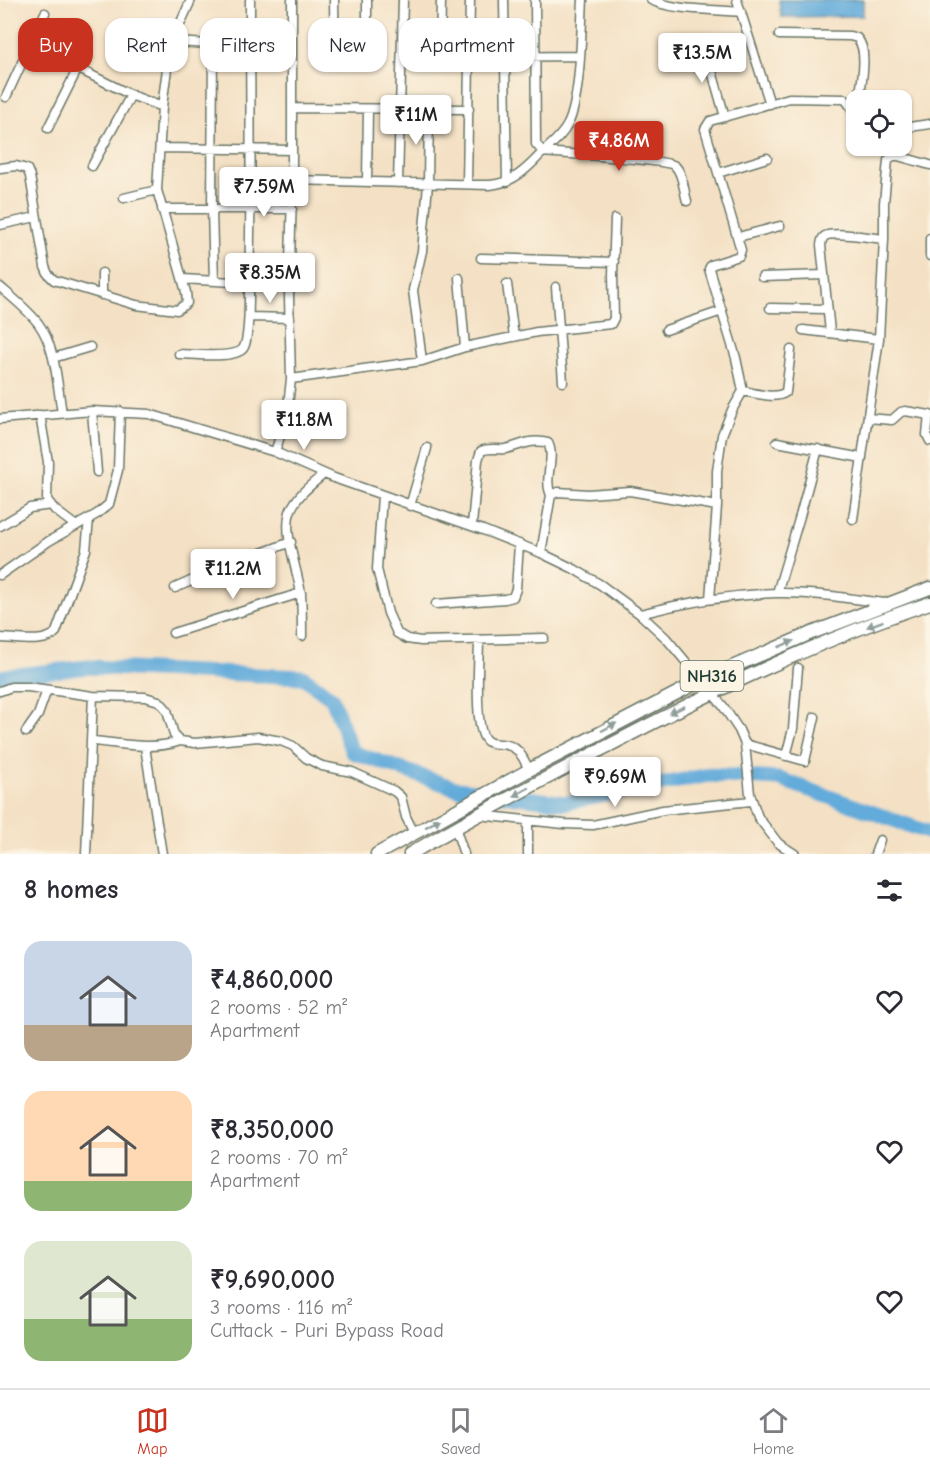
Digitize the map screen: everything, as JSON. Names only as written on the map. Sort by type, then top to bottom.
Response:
[{"type":"highway","name":"NH316","points":[[377,854],[502,784],[702,680],[887,603],[930,588]]},
{"type":"highway","name":"NH316","points":[[410,854],[545,778],[713,693],[802,653],[928,605]]},
{"type":"street","points":[[183,18],[191,0]]},
{"type":"street","points":[[250,0],[250,18]]},
{"type":"street","points":[[292,0],[292,18]]},
{"type":"street","points":[[334,0],[334,18]]},
{"type":"street","points":[[367,0],[367,18]]},
{"type":"street","points":[[403,0],[403,18]]},
{"type":"street","points":[[441,0],[441,18]]},
{"type":"street","points":[[470,0],[470,18]]},
{"type":"street","points":[[504,0],[504,18]]},
{"type":"street","points":[[535,0],[535,18]]},
{"type":"street","points":[[292,180],[490,185],[507,182],[519,176],[559,137],[568,125],[574,108],[583,0]]},
{"type":"street","points":[[651,0],[675,7],[707,4],[741,12]]},
{"type":"street","points":[[737,0],[770,104]]},
{"type":"street","points":[[43,18],[45,13]]},
{"type":"street","points":[[778,35],[857,38],[861,42],[863,56],[861,90]]},
{"type":"street","points":[[704,43],[725,117]]},
{"type":"street","points":[[579,56],[535,57],[536,144],[543,152],[674,164],[678,169],[687,201]]},
{"type":"street","points":[[6,97],[18,72]]},
{"type":"street","points":[[48,128],[76,72]]},
{"type":"street","points":[[86,72],[131,95],[162,106]]},
{"type":"street","points":[[0,168],[16,166],[27,169],[48,274],[54,280],[136,304],[177,310],[187,303],[186,292],[157,190],[162,106],[167,72]]},
{"type":"street","points":[[213,72],[214,281]]},
{"type":"street","points":[[179,354],[231,355],[240,352],[244,347],[249,317],[252,210],[250,72]]},
{"type":"street","points":[[278,453],[288,416],[291,379],[292,72]]},
{"type":"street","points":[[398,183],[401,72]]},
{"type":"street","points":[[467,184],[470,72]]},
{"type":"street","points":[[504,72],[507,182]]},
{"type":"street","points":[[92,166],[131,95]]},
{"type":"street","points":[[710,599],[717,506],[717,471],[723,431],[743,391],[736,358],[709,269],[711,265],[741,254],[738,237],[705,129],[710,121],[789,98],[846,100]]},
{"type":"street","points":[[292,108],[469,110]]},
{"type":"street","points":[[367,182],[368,109]]},
{"type":"street","points":[[422,361],[413,290],[422,250],[428,184],[429,109]]},
{"type":"street","points":[[912,127],[930,124]]},
{"type":"street","points":[[160,148],[292,150]]},
{"type":"street","points":[[853,519],[879,339],[884,203],[888,160],[893,156],[898,156],[930,165]]},
{"type":"street","points":[[718,173],[766,158]]},
{"type":"street","points":[[124,198],[157,190]]},
{"type":"street","points":[[162,209],[292,209]]},
{"type":"street","points":[[0,225],[36,217]]},
{"type":"street","points":[[291,379],[422,361],[465,347],[514,337],[611,324],[614,318],[615,219]]},
{"type":"street","points":[[738,237],[780,226]]},
{"type":"street","points":[[830,332],[822,239],[826,236],[884,239]]},
{"type":"street","points":[[930,238],[930,256]]},
{"type":"street","points":[[481,258],[614,262]]},
{"type":"street","points":[[102,273],[102,295]]},
{"type":"street","points":[[762,277],[824,275]]},
{"type":"street","points":[[459,278],[465,347]]},
{"type":"street","points":[[183,279],[249,283]]},
{"type":"street","points":[[507,284],[514,337]]},
{"type":"street","points":[[0,287],[37,322],[43,331],[53,358],[62,413]]},
{"type":"street","points":[[556,287],[563,382]]},
{"type":"street","points":[[770,308],[827,309]]},
{"type":"street","points":[[666,330],[722,311]]},
{"type":"street","points":[[249,317],[290,318]]},
{"type":"street","points":[[803,330],[879,339]]},
{"type":"street","points":[[53,358],[90,347]]},
{"type":"street","points":[[743,391],[774,396],[781,396],[786,392],[791,350]]},
{"type":"street","points":[[92,411],[97,472]]},
{"type":"street","points":[[0,418],[92,411],[149,414],[278,453],[320,473],[410,506],[472,525],[541,552],[601,585],[640,614],[666,639],[713,693],[733,720],[745,744],[751,798],[766,830],[778,843],[795,854]]},
{"type":"street","points":[[0,575],[105,509],[114,491],[120,451],[120,411]]},
{"type":"street","points":[[868,418],[892,420],[905,411],[929,416],[928,438]]},
{"type":"street","points":[[40,415],[48,462],[47,500],[76,526]]},
{"type":"street","points":[[472,525],[478,459],[481,451],[486,448],[507,449],[520,443],[533,441],[548,442],[551,450],[548,485],[551,495],[541,552]]},
{"type":"street","points":[[777,442],[862,458]]},
{"type":"street","points":[[410,506],[427,448]]},
{"type":"street","points":[[777,593],[818,449]]},
{"type":"street","points":[[302,636],[300,593],[289,518],[291,509],[320,473]]},
{"type":"street","points":[[551,495],[558,492],[588,494],[630,491],[717,506]]},
{"type":"street","points":[[382,496],[376,569],[387,613],[397,633],[407,639],[421,641],[544,638]]},
{"type":"street","points":[[0,526],[30,508],[51,505]]},
{"type":"street","points":[[0,638],[42,639],[56,632],[86,550],[89,519]]},
{"type":"street","points":[[175,588],[223,567],[291,542]]},
{"type":"street","points":[[436,604],[513,597],[516,589],[519,544]]},
{"type":"street","points":[[173,633],[300,593]]},
{"type":"street","points":[[640,614],[678,604],[710,599],[777,593],[887,603]]},
{"type":"street","points":[[479,641],[478,699],[481,732],[485,740],[492,744],[511,745],[517,749],[529,770]]},
{"type":"street","points":[[786,756],[793,729],[798,668]]},
{"type":"street","points":[[0,691],[11,687],[28,687],[93,696],[145,697],[159,701],[167,710],[174,735],[180,741]]},
{"type":"street","points":[[26,732],[38,715],[47,690]]},
{"type":"street","points":[[86,854],[93,696]]},
{"type":"street","points":[[745,744],[805,761],[815,717]]},
{"type":"street","points":[[92,741],[145,747],[163,746],[180,741],[195,743],[258,737],[281,741],[293,746],[306,758],[322,766],[352,772],[394,791],[401,797],[406,817],[414,833]]},
{"type":"street","points":[[145,747],[162,854]]},
{"type":"street","points":[[478,815],[593,825],[663,810],[751,798]]},
{"type":"street","points":[[528,821],[528,854]]},
{"type":"street","points":[[455,827],[464,854]]},
{"type":"street","points":[[875,854],[880,840]]},
{"type":"water","points":[[779,0],[863,0],[863,16],[781,17]]},
{"type":"waterway","points":[[0,677],[88,667],[303,677],[332,698],[352,752],[458,789],[565,803],[709,775],[779,779],[930,833]]}]
